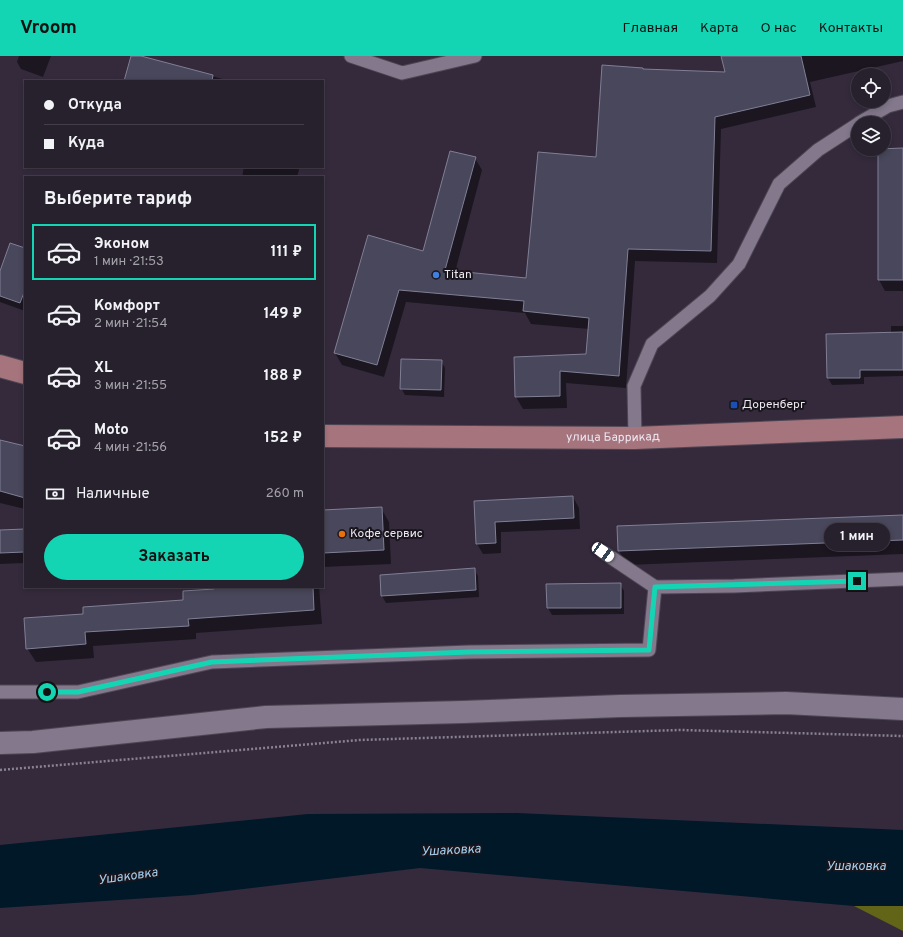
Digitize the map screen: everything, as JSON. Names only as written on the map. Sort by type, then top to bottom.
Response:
[{"type":"main road","points":[[0,366],[24,372]]},
{"type":"main road","name":"улица Баррикад","points":[[324,436],[634,438],[903,427]]},
{"type":"street","points":[[0,743],[33,742],[266,717],[463,712],[644,705],[786,704],[903,709]]},
{"type":"lane","points":[[351,56],[402,73],[476,56]]},
{"type":"lane","points":[[870,116],[888,106],[903,102]]},
{"type":"lane","points":[[634,438],[634,386],[652,344],[710,296],[739,264],[779,184],[818,150],[851,128]]},
{"type":"lane","points":[[603,552],[655,587],[734,586],[903,579]]},
{"type":"lane","points":[[0,692],[78,692],[212,662],[469,652],[649,650],[655,587]]},
{"type":"path","points":[[0,770],[360,740],[680,730],[903,736]]},
{"type":"shaded area","points":[[854,906],[903,906],[903,931]]},
{"type":"water","name":"Ушаковка","points":[[517,813],[903,830],[903,906],[854,906],[420,868],[193,895],[0,908],[0,845],[308,814]]},
{"type":"building","points":[[131,56],[141,56],[213,75],[212,80],[124,80]]},
{"type":"building","points":[[721,56],[801,56],[810,95],[715,117],[711,251],[628,249],[619,376],[560,371],[560,396],[515,397],[514,357],[586,354],[589,318],[523,311],[524,301],[399,290],[377,365],[334,353],[368,235],[423,251],[450,151],[476,157],[445,270],[526,278],[538,152],[596,157],[602,65],[643,69],[725,72]]},
{"type":"building","points":[[891,148],[903,148],[903,280],[878,280],[878,156],[891,156]]},
{"type":"building","points":[[10,243],[24,248],[24,293],[20,303],[0,296],[0,271]]},
{"type":"building","points":[[903,332],[903,370],[860,370],[860,378],[827,378],[826,334]]},
{"type":"building","points":[[401,359],[442,360],[441,390],[400,389]]},
{"type":"building","points":[[0,440],[24,446],[24,498],[0,491]]},
{"type":"building","points":[[573,496],[574,518],[495,522],[496,543],[476,544],[474,501]]},
{"type":"building","points":[[382,507],[384,550],[324,553],[324,510]]},
{"type":"building","points":[[903,515],[903,540],[618,551],[617,526]]},
{"type":"building","points":[[24,529],[24,552],[0,553],[0,530]]},
{"type":"building","points":[[475,568],[476,590],[381,596],[380,575]]},
{"type":"building","points":[[621,583],[621,608],[547,608],[546,584]]},
{"type":"building","points":[[313,588],[314,610],[188,619],[189,626],[85,632],[86,644],[26,649],[24,618],[83,614],[83,607],[183,600],[183,591],[214,589]]},
{"type":"place","name":"Titan","points":[[436,275]]},
{"type":"place","name":"Доренберг","points":[[734,405]]},
{"type":"place","name":"Кофе сервис","points":[[342,534]]},
{"type":"route","points":[[47,692],[78,692],[212,662],[469,652],[649,650],[655,587],[734,586],[857,581]]}]
